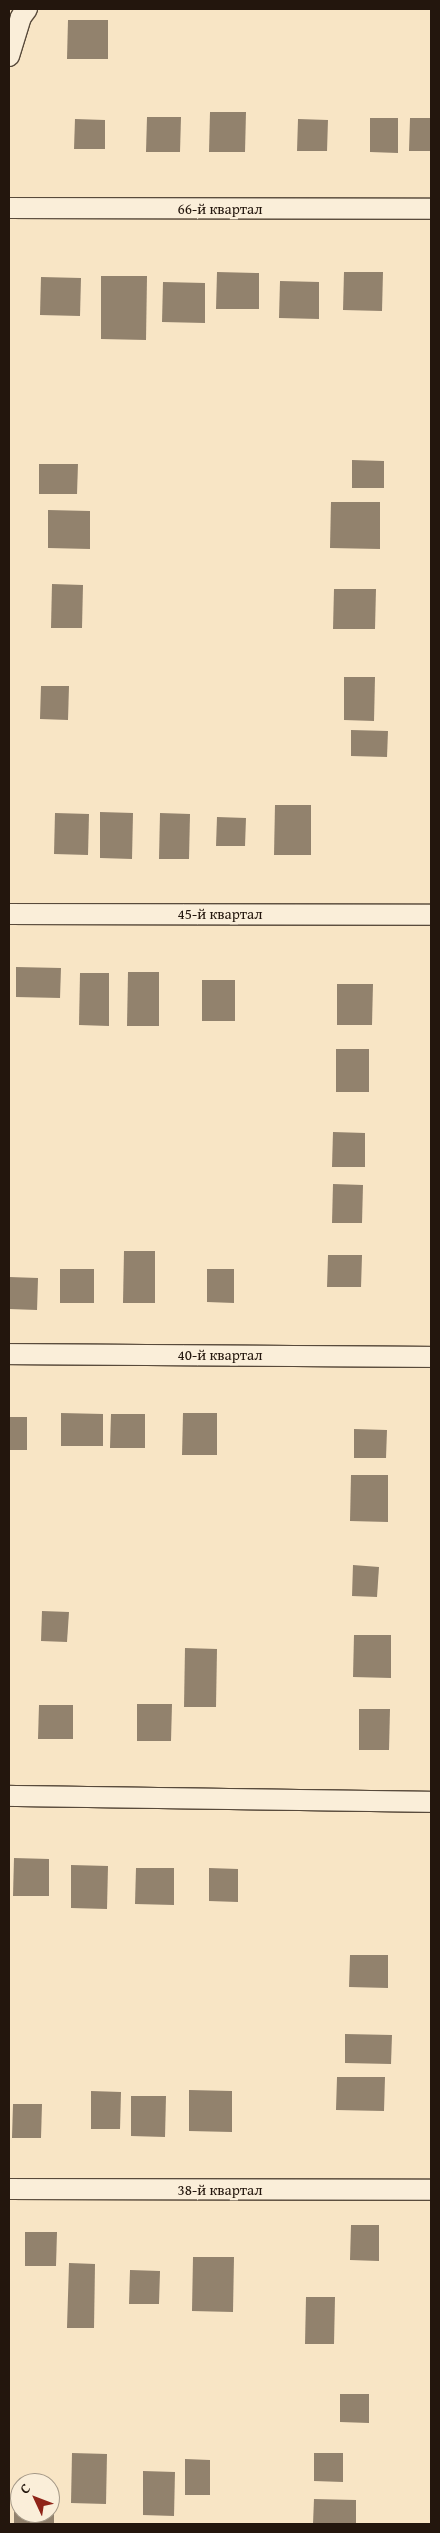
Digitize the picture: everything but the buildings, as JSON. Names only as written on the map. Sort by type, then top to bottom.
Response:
[{"type":"street","points":[[9,56],[21,17],[27,9]]},
{"type":"street","name":"66-й квартал","points":[[9,208],[431,209]]},
{"type":"street","name":"45-й квартал","points":[[9,914],[431,915]]},
{"type":"street","name":"40-й квартал","points":[[9,1354],[431,1357]]},
{"type":"street","points":[[9,1796],[431,1802]]},
{"type":"street","name":"38-й квартал","points":[[9,2189],[431,2190]]}]
